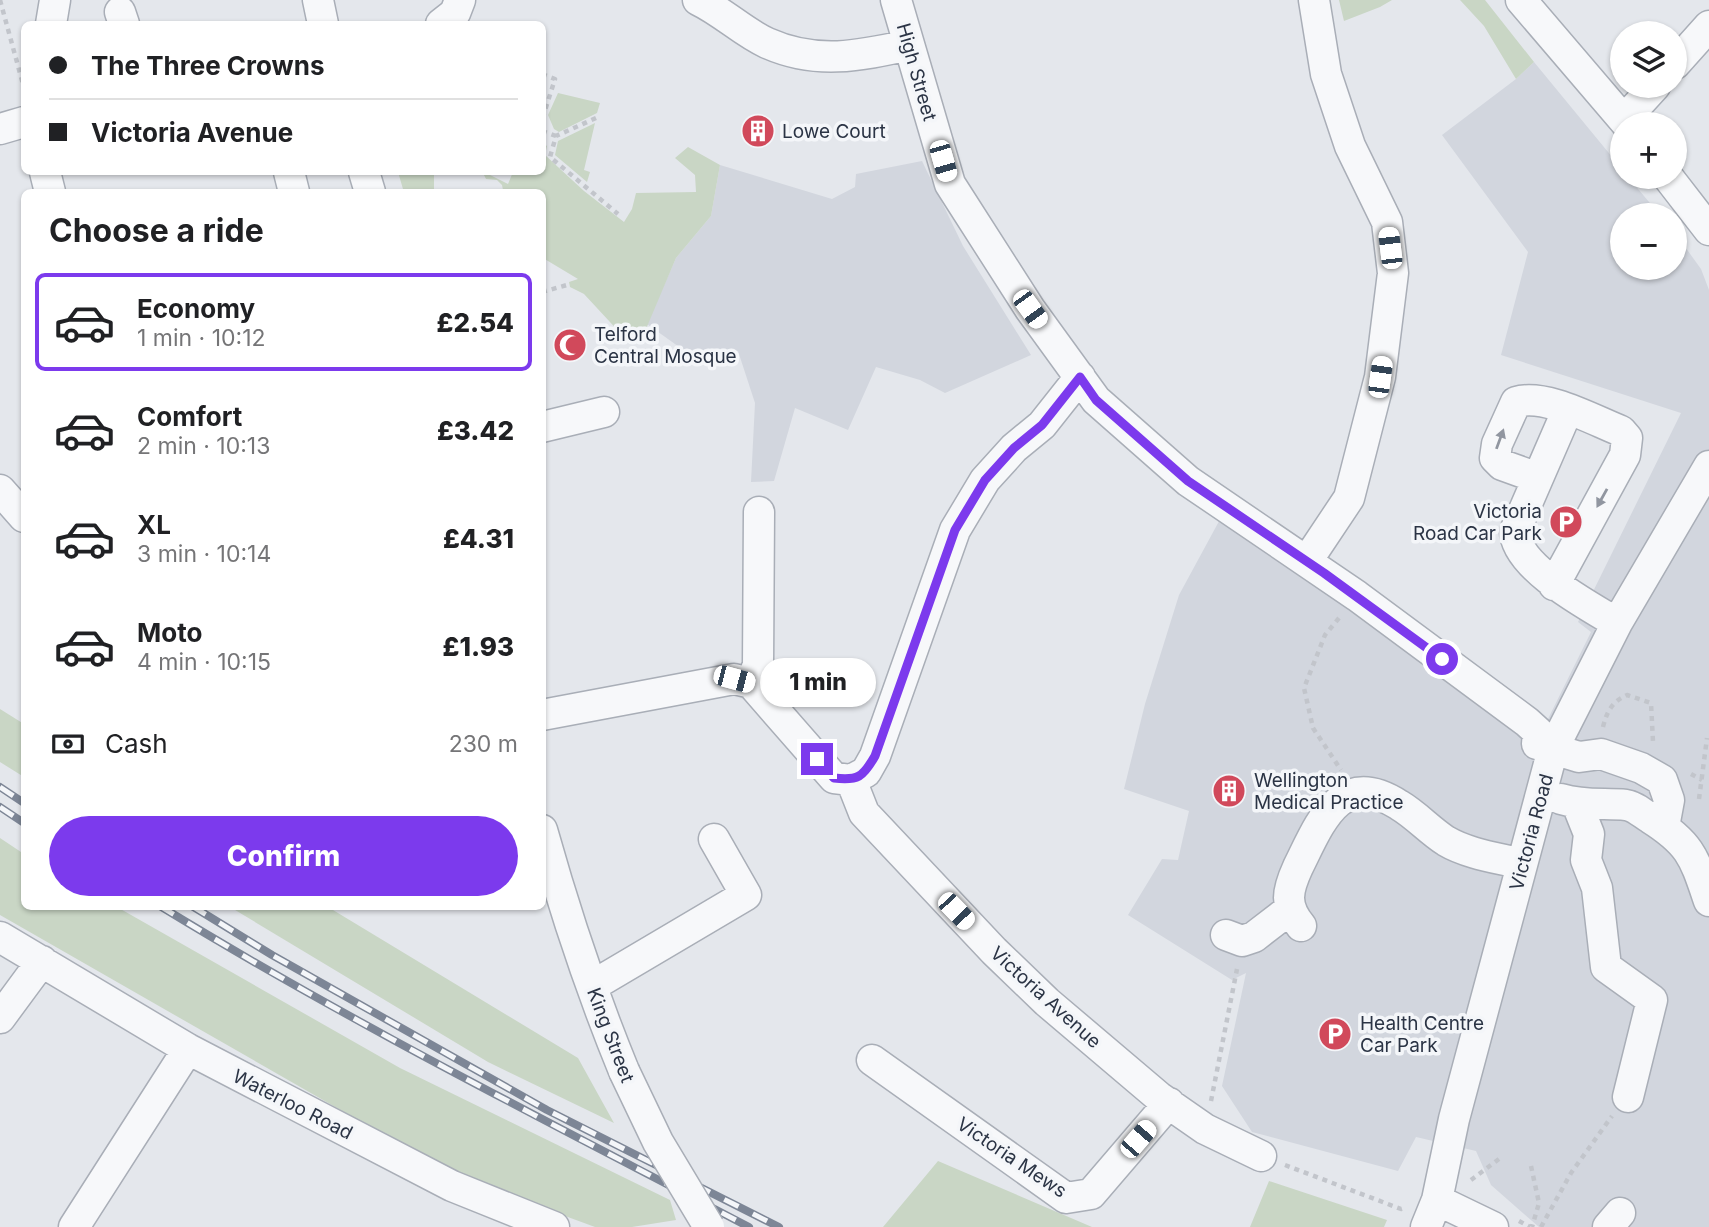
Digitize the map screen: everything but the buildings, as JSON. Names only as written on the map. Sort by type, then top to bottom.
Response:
[{"type":"street","points":[[52,21],[55,0]]},
{"type":"street","points":[[318,0],[322,21]]},
{"type":"street","points":[[444,21],[454,13],[460,0]]},
{"type":"street","points":[[698,0],[766,42],[795,52],[824,57],[858,56],[909,45]]},
{"type":"street","name":"High Street","points":[[896,0],[950,184],[1030,309],[1096,400],[1188,481],[1357,596],[1527,722],[1538,732],[1537,744],[1553,750]]},
{"type":"street","points":[[1307,561],[1349,498],[1380,377],[1393,273],[1387,222],[1350,146],[1326,74],[1314,0]]},
{"type":"street","points":[[1521,0],[1616,112]]},
{"type":"street","points":[[1687,51],[1709,26]]},
{"type":"street","points":[[1633,112],[1645,98]]},
{"type":"street","points":[[0,129],[21,123]]},
{"type":"street","points":[[1677,189],[1709,230]]},
{"type":"street","points":[[546,714],[734,679],[751,683],[834,778],[852,780],[866,772],[875,756],[955,530],[985,480],[1014,448],[1042,425],[1080,377]]},
{"type":"street","points":[[1538,478],[1502,465],[1495,458],[1497,444],[1516,402],[1528,398],[1567,409],[1621,431],[1627,438],[1625,455],[1554,585]]},
{"type":"street","points":[[1567,409],[1515,531],[1515,541],[1521,551],[1554,585],[1617,623]]},
{"type":"street","points":[[546,426],[604,412]]},
{"type":"street","name":"Victoria Road","points":[[1432,1213],[1454,1119],[1553,750],[1617,623],[1709,466]]},
{"type":"street","points":[[0,490],[21,514]]},
{"type":"street","points":[[751,683],[758,665],[759,512]]},
{"type":"street","points":[[1553,750],[1579,757],[1601,754],[1641,768],[1662,780],[1669,800],[1664,827]]},
{"type":"street","name":"Victoria Avenue","points":[[852,780],[864,813],[994,951],[1047,1002],[1169,1103],[1205,1129],[1261,1156]]},
{"type":"street","points":[[1234,938],[1254,937],[1295,918],[1289,895],[1296,873],[1323,816],[1336,803],[1353,794],[1376,793],[1399,805],[1447,841],[1464,849],[1522,864]]},
{"type":"street","points":[[1540,793],[1577,804],[1630,806],[1664,827],[1687,847],[1709,901]]},
{"type":"street","points":[[1577,804],[1589,834],[1586,860],[1597,888],[1606,967],[1652,1000],[1628,1097]]},
{"type":"street","points":[[592,986],[746,895],[714,839]]},
{"type":"street","name":"King Street","points":[[546,842],[592,986],[624,1071],[658,1142],[709,1227]]},
{"type":"street","name":"Waterloo Road","points":[[0,937],[188,1049],[452,1186],[554,1227]]},
{"type":"street","points":[[0,1018],[43,961]]},
{"type":"street","points":[[74,1227],[188,1049]]},
{"type":"street","name":"Victoria Mews","points":[[872,1060],[1066,1198],[1091,1194],[1169,1103]]},
{"type":"street","points":[[1432,1213],[1487,1226]]},
{"type":"path","points":[[1,0],[21,77]]},
{"type":"path","points":[[546,76],[555,79],[546,107]]},
{"type":"path","points":[[546,132],[556,136],[596,118]]},
{"type":"path","points":[[556,136],[550,157],[618,214]]},
{"type":"path","points":[[546,291],[566,285]]},
{"type":"path","points":[[1353,794],[1338,763],[1313,728],[1304,688],[1325,635],[1357,596]]},
{"type":"path","points":[[1601,734],[1607,713],[1615,701],[1627,695],[1651,703],[1653,753]]},
{"type":"path","points":[[1683,769],[1702,780]]},
{"type":"path","points":[[1205,1129],[1234,938]]},
{"type":"path","points":[[1541,1227],[1571,1173],[1608,1120],[1628,1097]]},
{"type":"path","points":[[1261,1156],[1401,1209],[1432,1213]]},
{"type":"path","points":[[1467,1182],[1503,1156]]},
{"type":"path","points":[[1531,1166],[1539,1203],[1532,1227]]},
{"type":"shaded area","points":[[1534,62],[1610,154],[1610,189],[1638,189],[1650,203],[1610,203],[1610,280],[1687,280],[1687,250],[1701,269],[1709,290],[1709,1227],[1539,1227],[1491,1185],[1476,1151],[1416,1137],[1398,1171],[1252,1132],[1222,1086],[1246,973],[1232,980],[1128,915],[1162,859],[1178,860],[1189,811],[1124,789],[1145,704],[1179,595],[1224,512],[1545,725],[1591,632],[1578,622],[1681,413],[1501,355],[1528,252],[1442,135],[1516,79]]},
{"type":"shaded area","points":[[922,161],[963,246],[1031,355],[945,393],[920,380],[876,367],[848,430],[795,408],[774,481],[751,482],[755,403],[738,351],[696,359],[647,324],[676,258],[711,216],[720,165],[832,199],[855,187],[856,174]]},
{"type":"green space","points":[[1339,0],[1392,0],[1344,21]]},
{"type":"green space","points":[[1460,0],[1485,0],[1534,62],[1516,79],[1484,26]]},
{"type":"green space","points":[[558,93],[600,103],[597,113],[559,132],[554,129],[548,115]]},
{"type":"green space","points":[[595,123],[584,170],[590,172],[587,182],[555,155],[558,141]]},
{"type":"green space","points":[[688,147],[720,165],[711,216],[676,258],[646,329],[622,335],[584,294],[570,287],[569,282],[578,279],[546,260],[546,189],[503,189],[497,180],[486,179],[484,175],[490,175],[508,184],[512,175],[546,175],[546,156],[584,191],[624,222],[632,209],[636,193],[696,192],[695,175],[675,158]]},
{"type":"green space","points":[[399,175],[434,175],[434,189],[403,189]]},
{"type":"green space","points":[[0,709],[21,722],[21,775],[0,762]]},
{"type":"green space","points":[[0,838],[21,852],[21,910],[122,910],[400,1068],[670,1200],[676,1220],[632,1227],[595,1227],[454,1175],[0,915]]},
{"type":"green space","points":[[235,910],[333,910],[578,1058],[614,1123],[488,1062]]},
{"type":"green space","points":[[938,1161],[1092,1227],[883,1227]]},
{"type":"green space","points":[[1269,1181],[1387,1220],[1384,1227],[1250,1227]]},
{"type":"railway","points":[[0,787],[21,801]]},
{"type":"railway","points":[[0,807],[21,821]]},
{"type":"railway","points":[[167,910],[378,1032],[749,1227]]},
{"type":"railway","points":[[199,910],[272,955],[547,1110],[779,1227]]},
{"type":"place","name":"Lowe Court","points":[[758,131]]},
{"type":"place","name":"Telford Central Mosque","points":[[570,345]]},
{"type":"place","name":"Victoria Road Car Park","points":[[1566,522]]},
{"type":"place","name":"Wellington Medical Practice","points":[[1229,791]]},
{"type":"place","name":"Health Centre Car Park","points":[[1335,1034]]},
{"type":"route","points":[[817,759],[834,778],[852,780],[866,772],[875,756],[955,530],[985,480],[1014,448],[1042,425],[1080,377],[1096,400],[1188,481],[1357,596],[1442,659]]}]
